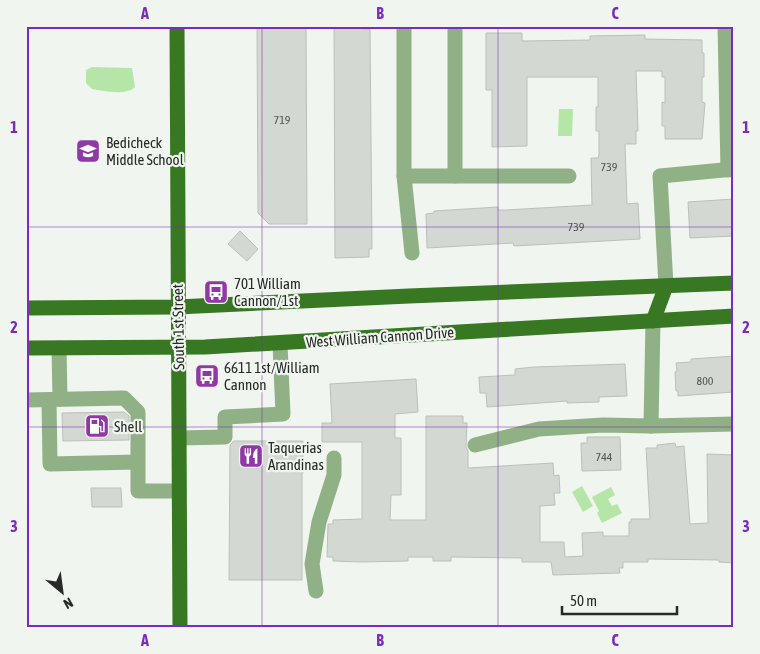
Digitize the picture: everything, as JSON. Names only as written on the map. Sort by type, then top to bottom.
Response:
[{"type":"main road","name":"South 1st Street","points":[[178,26],[177,307],[180,438],[180,628]]},
{"type":"main road","points":[[26,308],[177,307],[734,283]]},
{"type":"main road","points":[[654,321],[666,286]]},
{"type":"main road","name":"West William Cannon Drive","points":[[26,348],[179,348],[280,344],[734,316]]},
{"type":"lane","points":[[404,26],[404,176],[412,253]]},
{"type":"lane","points":[[455,26],[455,176]]},
{"type":"lane","points":[[666,286],[660,176],[731,170],[725,26]]},
{"type":"lane","points":[[404,176],[569,176]]},
{"type":"lane","points":[[651,426],[654,321]]},
{"type":"lane","points":[[180,438],[226,437],[225,417],[283,414],[280,344]]},
{"type":"lane","points":[[59,348],[50,464],[137,462]]},
{"type":"lane","points":[[26,400],[124,398],[138,412],[138,491],[179,491]]},
{"type":"lane","points":[[475,444],[539,429],[603,425],[734,424]]},
{"type":"lane","points":[[316,592],[312,564],[319,522],[334,475],[334,458]]},
{"type":"shaded area","points":[[92,67],[132,68],[135,87],[121,92],[92,89],[86,83],[86,70]]},
{"type":"shaded area","points":[[559,109],[573,109],[572,136],[558,136]]},
{"type":"shaded area","points":[[582,486],[593,506],[583,512],[572,492]]},
{"type":"shaded area","points":[[611,487],[615,495],[608,499],[612,506],[617,504],[622,513],[602,523],[597,513],[599,511],[592,497]]},
{"type":"building","points":[[257,26],[306,26],[307,224],[269,224],[258,213]]},
{"type":"building","points":[[334,26],[363,26],[363,29],[370,29],[372,249],[369,249],[369,257],[335,258]]},
{"type":"building","points":[[486,33],[522,33],[522,41],[590,40],[590,36],[645,35],[645,39],[702,40],[704,77],[702,77],[702,102],[705,103],[702,139],[665,139],[665,126],[662,126],[662,102],[665,103],[665,77],[662,77],[662,71],[636,71],[638,131],[636,131],[636,144],[625,144],[627,204],[638,203],[640,239],[514,246],[513,243],[427,248],[426,214],[434,213],[434,211],[498,207],[498,210],[506,210],[592,205],[591,158],[598,158],[599,155],[599,131],[596,131],[598,77],[527,77],[527,146],[492,147],[492,90],[486,90]]},
{"type":"building","points":[[734,199],[734,236],[690,238],[688,202]]},
{"type":"building","points":[[240,231],[258,249],[247,261],[228,244]]},
{"type":"building","points":[[734,356],[734,392],[678,396],[678,391],[676,391],[676,363],[691,362],[691,359]]},
{"type":"building","points":[[625,364],[627,396],[599,397],[599,402],[567,403],[567,401],[487,407],[486,393],[480,393],[479,377],[515,375],[515,369]]},
{"type":"building","points":[[416,379],[418,412],[395,414],[395,438],[401,438],[401,495],[391,495],[390,520],[426,520],[426,416],[463,416],[463,423],[467,423],[466,447],[468,451],[468,468],[553,463],[554,476],[559,475],[560,493],[554,493],[555,505],[540,506],[540,542],[564,542],[565,557],[583,556],[582,533],[603,532],[603,536],[629,536],[629,522],[631,522],[631,519],[650,519],[646,448],[657,448],[657,445],[675,443],[676,447],[684,446],[690,524],[708,523],[707,454],[734,455],[734,563],[719,562],[719,560],[648,559],[648,562],[623,562],[623,568],[619,568],[620,573],[553,575],[551,562],[522,562],[522,558],[451,557],[451,561],[433,561],[433,557],[408,557],[408,561],[333,561],[333,557],[327,557],[328,524],[333,524],[333,520],[362,519],[362,442],[322,442],[322,423],[332,423],[330,384]]},
{"type":"building","name":"Shell","points":[[124,412],[129,416],[129,440],[63,441],[62,413]]},
{"type":"building","points":[[587,437],[620,437],[621,470],[582,471],[581,443],[587,443]]},
{"type":"building","points":[[234,441],[303,441],[302,580],[229,580],[230,445]]},
{"type":"building","points":[[91,488],[121,488],[122,507],[92,507]]},
{"type":"place","name":"Bedicheck Middle School","points":[[88,151]]},
{"type":"place","name":"701 William Cannon/1st","points":[[216,292]]},
{"type":"place","name":"6611 1st/William Cannon","points":[[207,376]]},
{"type":"place","name":"Shell","points":[[97,426]]},
{"type":"place","name":"Taquerias Arandinas","points":[[251,456]]}]
